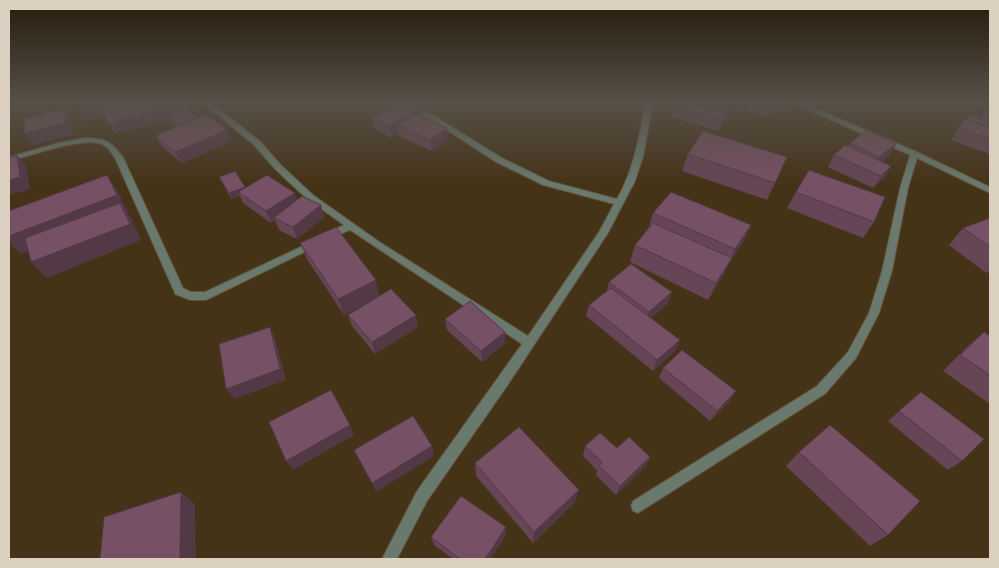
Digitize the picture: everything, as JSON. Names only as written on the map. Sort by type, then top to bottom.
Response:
[{"type":"street","points":[[240,130],[257,143],[278,167],[310,197],[350,226],[529,343]]},
{"type":"street","points":[[450,130],[499,160],[546,183],[620,203]]},
{"type":"street","points":[[389,559],[422,496],[594,247],[631,181],[640,157],[645,130]]},
{"type":"street","points":[[857,130],[990,190]]},
{"type":"street","points":[[9,159],[78,141],[92,140],[107,143],[119,157],[179,291],[190,296],[206,296],[350,226]]},
{"type":"street","points":[[638,506],[821,390],[852,355],[877,305],[887,271],[904,188],[914,154]]},
{"type":"building","points":[[24,130],[38,130],[24,133]]},
{"type":"building","points":[[170,130],[227,130],[175,152],[156,136]]},
{"type":"building","points":[[407,130],[445,130],[430,140]]},
{"type":"building","points":[[867,130],[896,144],[879,157],[850,143]]},
{"type":"building","points":[[963,130],[990,130],[990,139]]},
{"type":"building","points":[[703,131],[787,157],[775,183],[688,154]]},
{"type":"building","points":[[845,145],[891,166],[881,176],[834,155]]},
{"type":"building","points":[[17,155],[20,177],[9,180],[9,157]]},
{"type":"building","points":[[809,170],[885,197],[874,222],[796,192]]},
{"type":"building","points":[[235,171],[245,187],[229,193],[219,177]]},
{"type":"building","points":[[107,175],[117,195],[9,236],[9,211]]},
{"type":"building","points":[[267,175],[295,193],[266,211],[238,192]]},
{"type":"building","points":[[671,192],[751,225],[735,249],[653,213]]},
{"type":"building","points":[[302,196],[321,205],[293,227],[274,218]]},
{"type":"building","points":[[120,203],[130,224],[31,262],[25,238]]},
{"type":"building","points":[[990,218],[990,247],[963,228]]},
{"type":"building","points":[[653,223],[732,258],[716,283],[635,245]]},
{"type":"building","points":[[336,227],[376,280],[338,299],[300,243]]},
{"type":"building","points":[[631,264],[672,292],[649,312],[609,282]]},
{"type":"building","points":[[611,288],[680,340],[657,360],[589,305]]},
{"type":"building","points":[[391,289],[416,315],[372,342],[348,315]]},
{"type":"building","points":[[470,301],[505,332],[481,351],[445,319]]},
{"type":"building","points":[[270,327],[280,369],[226,389],[219,344]]},
{"type":"building","points":[[984,332],[990,336],[990,375],[960,355]]},
{"type":"building","points":[[682,350],[736,391],[717,411],[663,368]]},
{"type":"building","points":[[331,390],[350,425],[286,461],[269,422]]},
{"type":"building","points":[[921,392],[984,439],[962,461],[899,411]]},
{"type":"building","points":[[413,416],[432,446],[372,483],[354,450]]},
{"type":"building","points":[[830,425],[920,501],[888,535],[799,452]]},
{"type":"building","points":[[519,427],[579,490],[534,532],[475,463]]},
{"type":"building","points":[[600,433],[617,448],[629,437],[650,457],[620,486],[599,466],[602,462],[585,446]]},
{"type":"building","points":[[181,492],[180,559],[100,559],[104,517]]},
{"type":"building","points":[[461,496],[506,527],[485,559],[460,559],[431,537]]}]
